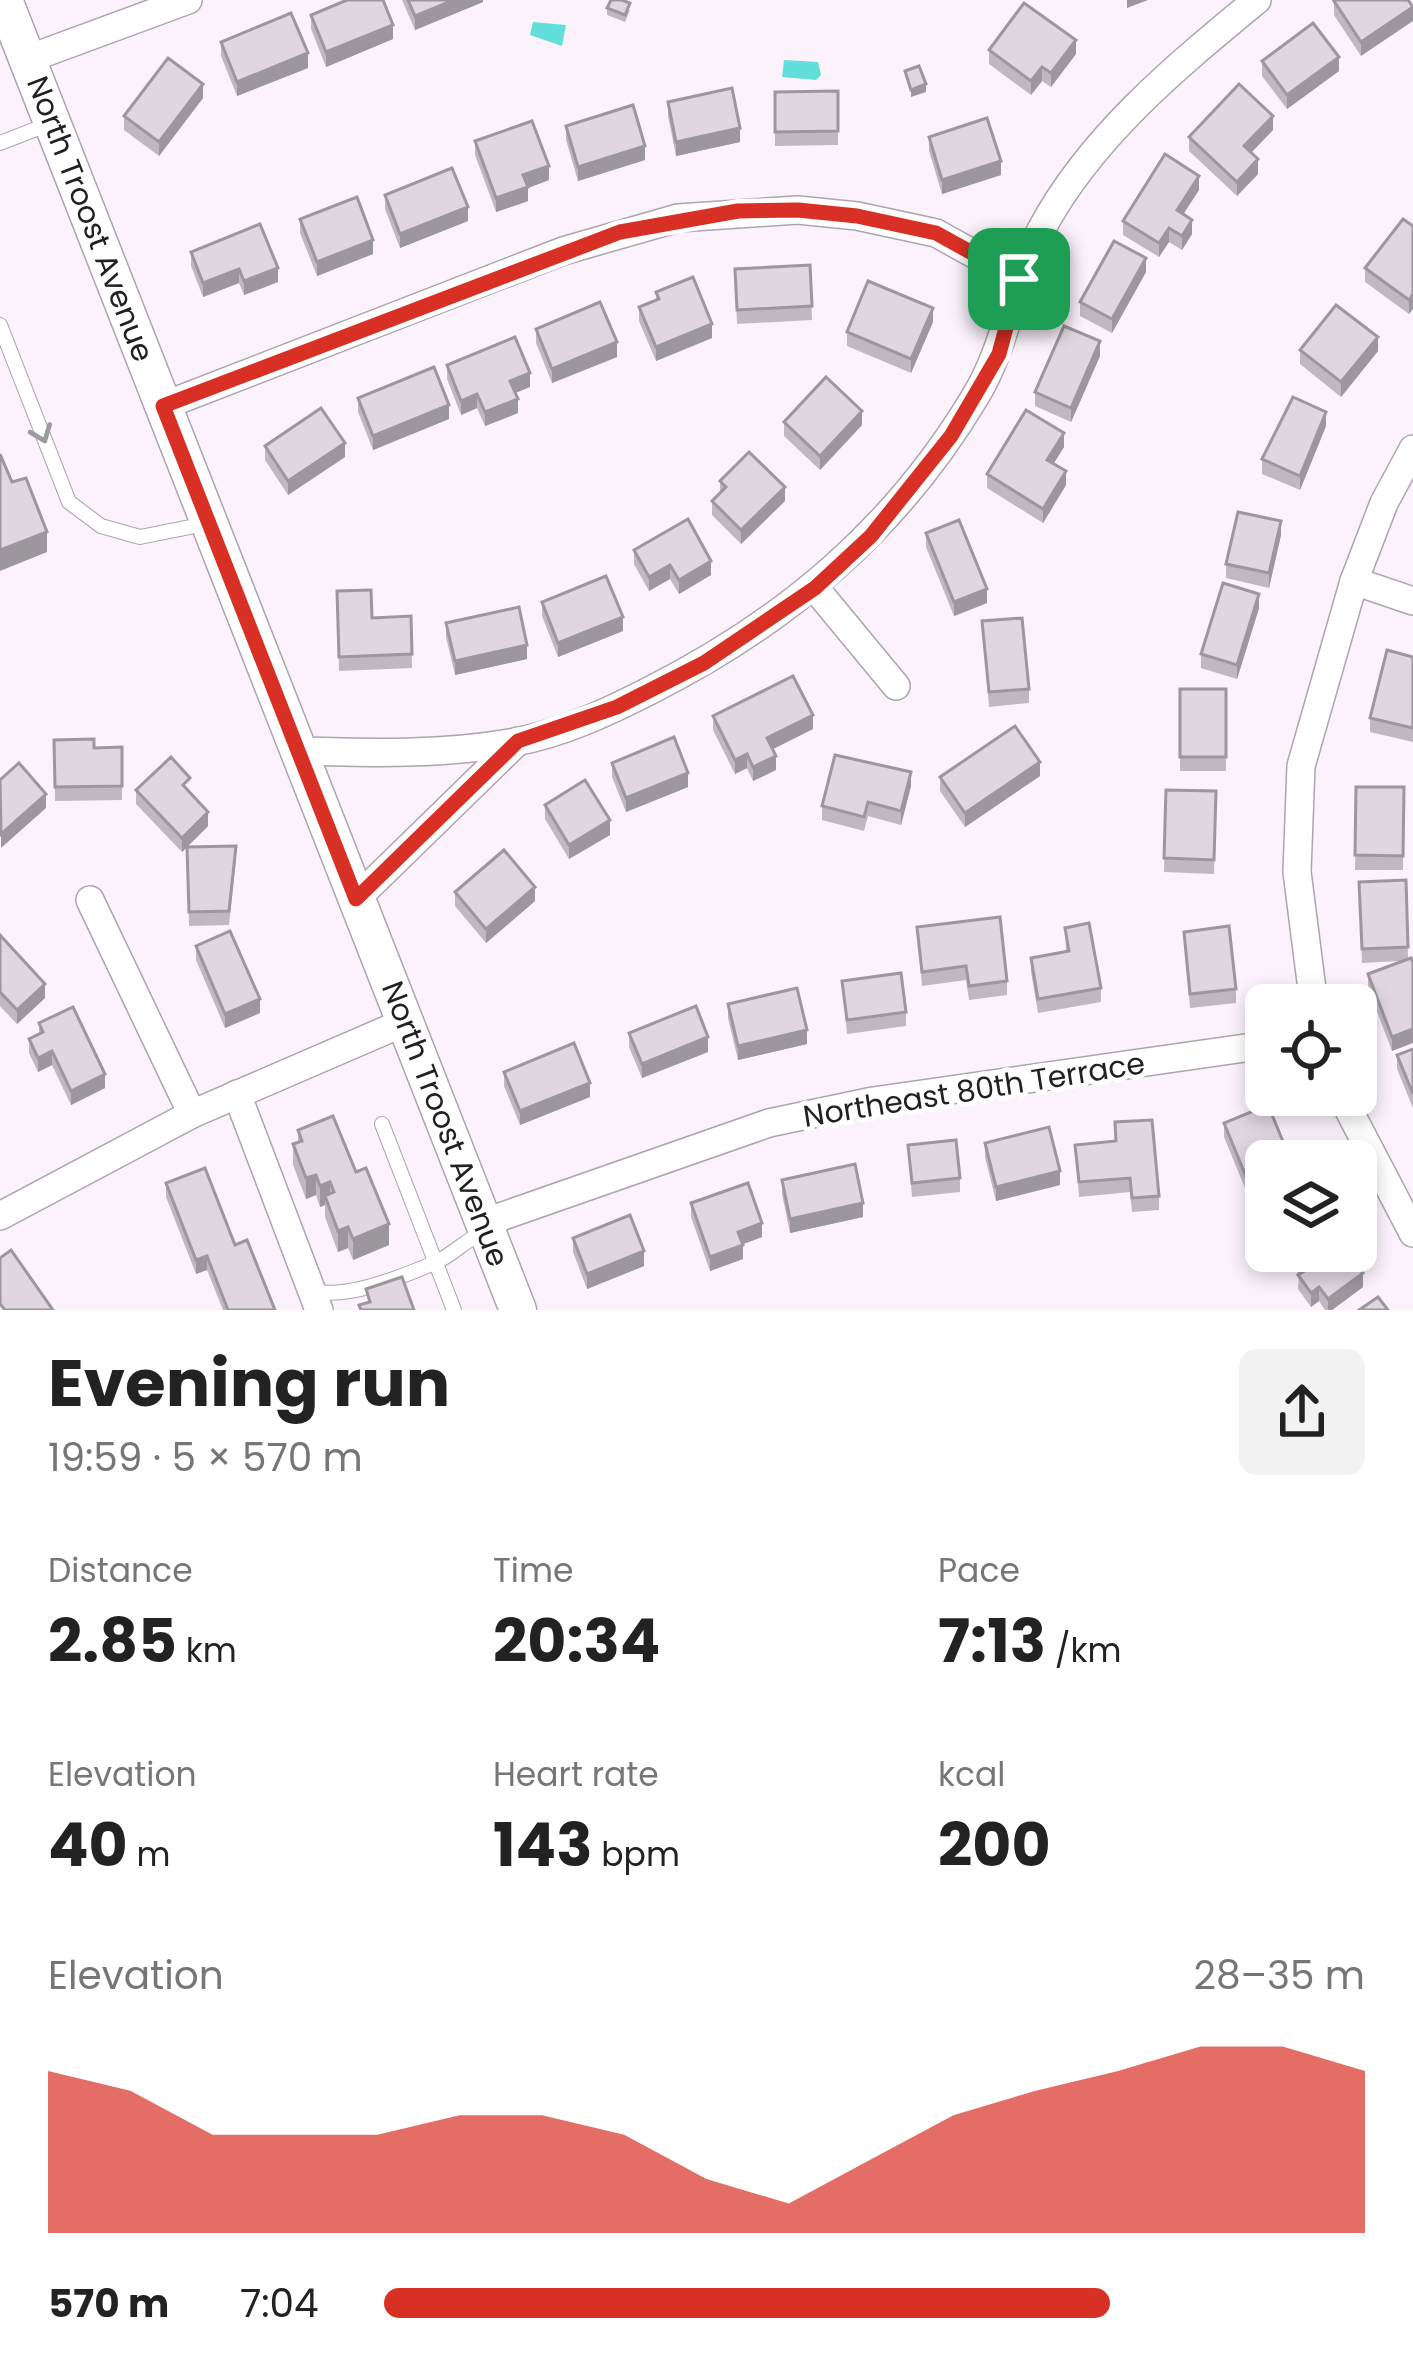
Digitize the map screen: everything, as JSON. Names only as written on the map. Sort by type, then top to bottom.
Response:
[{"type":"street","name":"North Troost Avenue","points":[[4,0],[518,1310]]},
{"type":"street","points":[[28,59],[188,0]]},
{"type":"street","points":[[298,752],[443,752],[518,741],[617,707],[704,663],[815,588],[871,536],[951,436],[999,354],[1019,279],[1042,228],[1072,184],[1153,86],[1257,0]]},
{"type":"street","points":[[163,406],[562,251],[678,218],[758,211],[857,216],[936,233],[1019,279]]},
{"type":"street","points":[[1311,984],[1297,872],[1301,766],[1354,581],[1384,503],[1413,448]]},
{"type":"street","points":[[1354,581],[1413,601]]},
{"type":"street","points":[[815,588],[896,686]]},
{"type":"street","points":[[356,899],[518,741]]},
{"type":"street","points":[[90,900],[192,1114]]},
{"type":"street","points":[[0,1216],[192,1114],[405,1022]]},
{"type":"street","name":"Northeast 80th Terrace","points":[[485,1227],[769,1123],[873,1101],[1245,1048]]},
{"type":"street","points":[[237,1094],[315,1300]]},
{"type":"street","points":[[1353,1116],[1413,1233]]},
{"type":"lane","points":[[0,143],[53,122]]},
{"type":"lane","points":[[0,326],[69,502],[101,526],[140,537],[209,523]]},
{"type":"lane","points":[[382,1124],[454,1310]]},
{"type":"lane","points":[[315,1300],[436,1262],[485,1227]]},
{"type":"water","points":[[533,22],[566,25],[562,46],[530,35]]},
{"type":"water","points":[[784,60],[818,62],[821,75],[816,80],[782,77]]},
{"type":"building","points":[[347,0],[383,0],[393,25],[326,52],[311,15]]},
{"type":"building","points":[[408,0],[454,0],[415,16]]},
{"type":"building","points":[[611,0],[630,3],[625,15],[607,8]]},
{"type":"building","points":[[1336,0],[1408,0],[1413,7],[1361,42]]},
{"type":"building","points":[[1024,3],[1076,40],[1051,73],[1042,67],[1031,81],[989,50]]},
{"type":"building","points":[[291,13],[308,53],[237,82],[221,42]]},
{"type":"building","points":[[1313,23],[1339,57],[1287,95],[1262,61]]},
{"type":"building","points":[[168,58],[203,84],[159,142],[124,116]]},
{"type":"building","points":[[919,66],[926,84],[911,90],[905,71]]},
{"type":"building","points":[[1239,84],[1273,116],[1244,146],[1258,159],[1237,182],[1189,137]]},
{"type":"building","points":[[732,88],[740,128],[676,142],[668,102]]},
{"type":"building","points":[[838,91],[838,131],[775,132],[775,92]]},
{"type":"building","points":[[633,105],[645,146],[578,167],[566,126]]},
{"type":"building","points":[[987,118],[1001,161],[942,180],[929,137]]},
{"type":"building","points":[[532,121],[549,166],[523,175],[528,187],[496,198],[475,141]]},
{"type":"building","points":[[1165,154],[1199,176],[1177,210],[1192,220],[1182,236],[1169,228],[1159,243],[1123,221]]},
{"type":"building","points":[[452,168],[468,207],[400,234],[385,195]]},
{"type":"building","points":[[357,197],[373,240],[317,262],[300,219]]},
{"type":"building","points":[[1403,219],[1413,226],[1413,294],[1409,300],[1365,268]]},
{"type":"building","points":[[260,224],[278,268],[244,281],[239,269],[203,283],[191,252]]},
{"type":"building","points":[[1114,241],[1146,258],[1112,319],[1080,302]]},
{"type":"building","points":[[810,265],[812,306],[737,310],[735,269]]},
{"type":"building","points":[[693,277],[712,324],[656,347],[639,307],[659,299],[656,292]]},
{"type":"building","points":[[868,281],[933,308],[911,359],[847,332]]},
{"type":"building","points":[[600,302],[617,342],[552,369],[536,329]]},
{"type":"building","points":[[1336,305],[1378,337],[1341,382],[1300,350]]},
{"type":"building","points":[[1064,326],[1100,341],[1071,408],[1035,392]]},
{"type":"building","points":[[515,337],[530,373],[510,381],[518,399],[485,412],[477,394],[461,401],[447,365]]},
{"type":"building","points":[[434,367],[449,405],[373,436],[358,398]]},
{"type":"building","points":[[826,377],[862,411],[820,456],[784,422]]},
{"type":"building","points":[[1293,397],[1326,412],[1300,476],[1262,459]]},
{"type":"building","points":[[321,408],[345,443],[288,481],[265,446]]},
{"type":"building","points":[[1026,410],[1064,433],[1047,460],[1066,471],[1043,509],[987,474]]},
{"type":"building","points":[[749,452],[785,487],[741,530],[712,501],[726,487],[720,481]]},
{"type":"building","points":[[0,454],[12,482],[26,478],[47,532],[0,550]]},
{"type":"building","points":[[1238,512],[1281,521],[1269,573],[1226,564]]},
{"type":"building","points":[[688,519],[711,561],[679,580],[670,565],[649,577],[634,550]]},
{"type":"building","points":[[959,520],[987,589],[954,602],[926,533]]},
{"type":"building","points":[[606,576],[623,617],[558,643],[542,602]]},
{"type":"building","points":[[1223,583],[1259,594],[1237,665],[1201,654]]},
{"type":"building","points":[[371,590],[372,618],[411,616],[412,654],[339,657],[337,591]]},
{"type":"building","points":[[519,607],[527,645],[455,661],[446,623]]},
{"type":"building","points":[[1022,618],[1029,689],[989,692],[982,621]]},
{"type":"building","points":[[1387,650],[1413,657],[1413,728],[1370,718]]},
{"type":"building","points":[[793,676],[813,715],[767,738],[776,756],[753,767],[747,754],[735,760],[713,716]]},
{"type":"building","points":[[1180,689],[1226,689],[1226,757],[1180,757]]},
{"type":"building","points":[[1015,726],[1040,762],[965,813],[940,777]]},
{"type":"building","points":[[674,737],[688,773],[626,798],[612,763]]},
{"type":"building","points":[[94,739],[94,748],[122,747],[122,786],[55,787],[54,740]]},
{"type":"building","points":[[835,755],[911,772],[901,811],[868,802],[864,817],[822,806]]},
{"type":"building","points":[[171,757],[190,778],[183,785],[208,812],[182,838],[136,790]]},
{"type":"building","points":[[19,763],[46,794],[1,834],[0,780]]},
{"type":"building","points":[[585,780],[610,820],[569,845],[545,805]]},
{"type":"building","points":[[1356,787],[1404,787],[1403,856],[1355,855]]},
{"type":"building","points":[[1166,790],[1216,791],[1214,860],[1164,858]]},
{"type":"building","points":[[236,846],[229,911],[189,912],[187,847]]},
{"type":"building","points":[[504,850],[535,887],[486,929],[455,892]]},
{"type":"building","points":[[1406,880],[1408,947],[1362,949],[1359,882]]},
{"type":"building","points":[[1000,917],[1007,981],[969,986],[966,966],[922,972],[917,927]]},
{"type":"building","points":[[1089,923],[1101,988],[1038,999],[1031,958],[1069,951],[1065,928]]},
{"type":"building","points":[[1229,926],[1236,989],[1190,994],[1184,932]]},
{"type":"building","points":[[230,931],[260,999],[225,1014],[196,946]]},
{"type":"building","points":[[0,935],[45,984],[17,1010],[0,992]]},
{"type":"building","points":[[1411,958],[1413,1029],[1392,1037],[1377,998],[1377,984],[1372,984],[1368,974]]},
{"type":"building","points":[[901,973],[906,1012],[847,1020],[842,981]]},
{"type":"building","points":[[797,988],[807,1030],[738,1046],[728,1004]]},
{"type":"building","points":[[696,1006],[708,1037],[642,1064],[629,1033]]},
{"type":"building","points":[[73,1007],[105,1074],[71,1091],[52,1051],[38,1058],[29,1039],[43,1032],[39,1023]]},
{"type":"building","points":[[574,1043],[590,1083],[520,1111],[504,1072]]},
{"type":"building","points":[[1413,1049],[1413,1094],[1397,1055]]},
{"type":"building","points":[[1245,1114],[1273,1116],[1282,1140],[1245,1140],[1245,1174],[1224,1123]]},
{"type":"building","points":[[333,1116],[356,1172],[366,1168],[389,1224],[353,1239],[348,1227],[338,1231],[325,1196],[334,1192],[330,1182],[320,1186],[316,1175],[306,1178],[293,1144],[302,1141],[298,1130]]},
{"type":"building","points":[[1152,1120],[1159,1196],[1132,1198],[1130,1178],[1079,1182],[1075,1145],[1116,1141],[1115,1122]]},
{"type":"building","points":[[1049,1127],[1060,1171],[996,1187],[985,1143]]},
{"type":"building","points":[[956,1140],[960,1178],[912,1183],[908,1145]]},
{"type":"building","points":[[855,1164],[863,1203],[790,1219],[782,1180]]},
{"type":"building","points":[[205,1168],[235,1245],[247,1240],[275,1310],[228,1310],[207,1256],[196,1260],[166,1183]]},
{"type":"building","points":[[748,1183],[762,1223],[738,1232],[743,1245],[710,1257],[691,1203]]},
{"type":"building","points":[[630,1215],[644,1251],[587,1274],[573,1238]]},
{"type":"building","points":[[11,1250],[53,1310],[5,1310],[0,1304],[0,1258]]},
{"type":"building","points":[[1363,1273],[1328,1299],[1319,1287],[1311,1293],[1298,1275]]},
{"type":"building","points":[[402,1277],[414,1310],[361,1310],[359,1305],[370,1302],[366,1289]]},
{"type":"building","points":[[1378,1297],[1388,1310],[1359,1310]]},
{"type":"route","points":[[798,210],[857,216],[936,233],[1019,279],[999,354],[978,393],[921,478],[871,536],[815,588],[704,663],[617,707],[518,741],[356,899],[163,406],[507,277],[562,251],[678,218],[798,210]]}]
